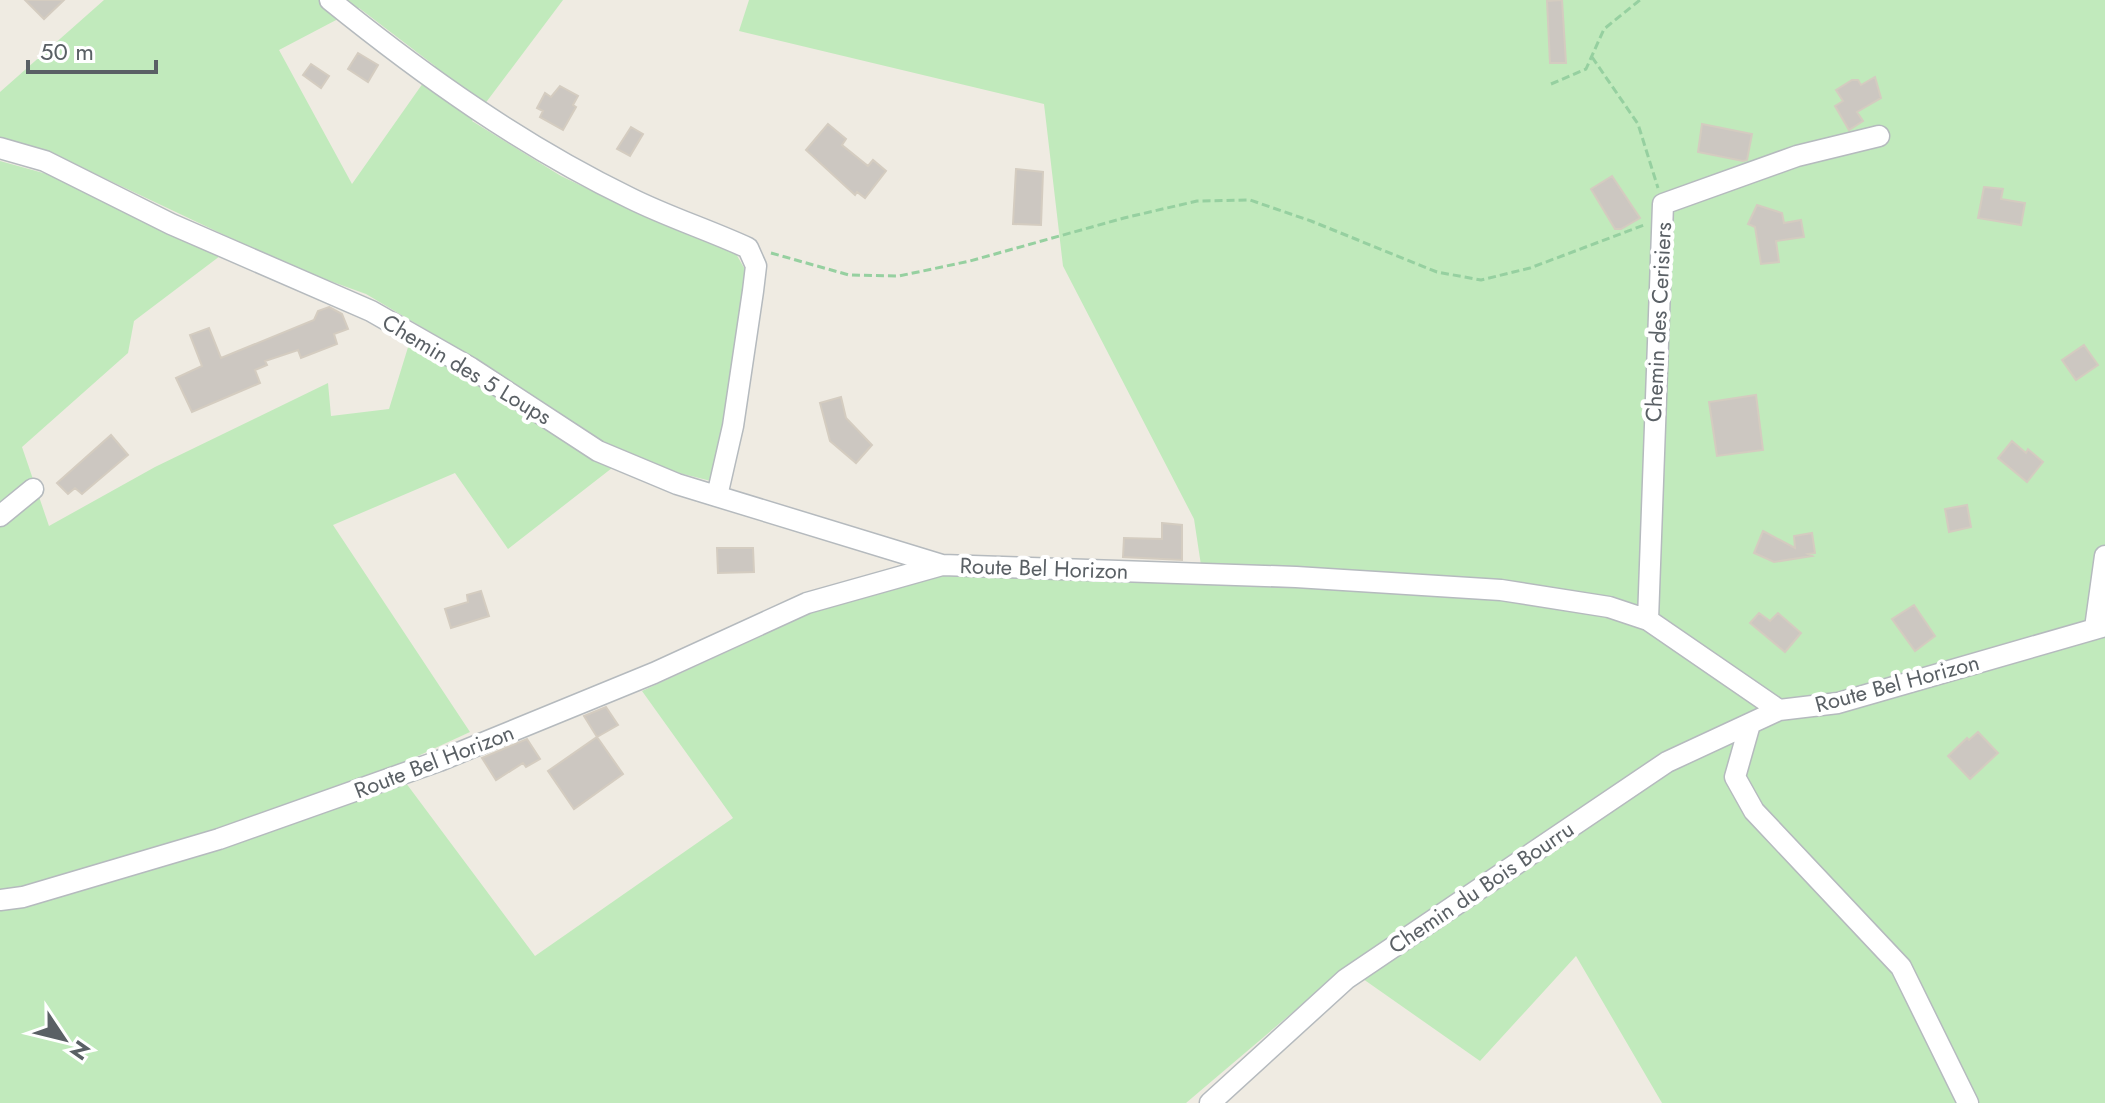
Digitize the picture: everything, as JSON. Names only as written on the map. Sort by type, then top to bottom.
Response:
[{"type":"street","points":[[330,0],[458,99],[548,155],[631,199],[748,248],[756,266],[753,291],[733,426],[717,496]]},
{"type":"street","name":"Chemin des Cerisiers","points":[[1648,620],[1663,211],[1797,156],[1879,136]]},
{"type":"street","name":"Chemin des 5 Loups","points":[[0,148],[45,161],[171,224],[371,311],[471,368],[598,451],[677,484],[942,565]]},
{"type":"street","points":[[0,516],[33,489]]},
{"type":"street","points":[[2100,627],[2105,556]]},
{"type":"street","name":"Route Bel Horizon","points":[[0,900],[23,897],[219,839],[409,772],[654,673],[807,603],[942,565],[1296,577],[1501,590],[1609,607],[1648,620],[1779,710],[1838,703],[2100,627]]},
{"type":"street","name":"Chemin du Bois Bourru","points":[[1210,1103],[1346,979],[1667,762],[1779,710]]},
{"type":"street","points":[[1750,724],[1735,777],[1754,811],[1901,967],[1968,1103]]},
{"type":"path","points":[[1551,84],[1586,69],[1604,29],[1640,0]]},
{"type":"path","points":[[748,248],[849,275],[899,276],[970,261],[1032,242],[1197,201],[1250,200],[1437,272],[1481,280],[1530,268],[1663,211],[1638,124],[1592,57]]},
{"type":"green space","points":[[104,0],[563,0],[472,121],[561,176],[636,212],[735,252],[747,273],[715,482],[671,471],[595,438],[469,355],[366,294],[294,268],[66,160],[0,138],[0,92]],"holes":[[[359,8],[435,66],[352,184],[279,50]]]},
{"type":"green space","points":[[749,0],[2105,0],[2105,1103],[1662,1103],[1576,956],[1480,1061],[1346,967],[1186,1103],[0,1103],[0,161],[47,174],[220,256],[134,321],[128,353],[22,447],[49,526],[155,467],[328,383],[331,416],[389,409],[409,344],[612,468],[508,549],[455,473],[333,525],[470,732],[394,767],[535,956],[733,818],[642,691],[811,613],[946,574],[1204,585],[1194,519],[1063,266],[1044,104],[739,31]]},
{"type":"building","points":[[25,0],[64,0],[44,19]]},
{"type":"building","points":[[1562,0],[1566,63],[1550,63],[1547,1]]},
{"type":"building","points":[[358,53],[378,65],[368,82],[348,69]]},
{"type":"building","points":[[311,64],[329,76],[321,88],[303,75]]},
{"type":"building","points":[[1875,77],[1881,98],[1857,112],[1863,121],[1849,130],[1835,106],[1843,101],[1836,90],[1852,80],[1858,80],[1861,85]]},
{"type":"building","points":[[560,86],[578,96],[573,105],[576,107],[563,130],[540,117],[543,111],[537,108],[545,93],[551,97]]},
{"type":"building","points":[[828,124],[846,139],[842,145],[868,166],[873,160],[886,171],[865,198],[857,192],[855,195],[806,150]]},
{"type":"building","points":[[1702,124],[1752,134],[1747,160],[1698,152]]},
{"type":"building","points":[[631,127],[643,134],[630,156],[617,149]]},
{"type":"building","points":[[1016,169],[1043,172],[1041,225],[1013,224]]},
{"type":"building","points":[[1612,176],[1640,218],[1621,229],[1615,229],[1591,189]]},
{"type":"building","points":[[1984,187],[2003,189],[2001,199],[2025,203],[2021,225],[1978,218]]},
{"type":"building","points":[[1757,205],[1782,213],[1784,223],[1801,220],[1804,237],[1776,241],[1779,262],[1761,264],[1755,227],[1748,224]]},
{"type":"building","points":[[329,307],[342,314],[348,329],[334,334],[337,344],[301,358],[298,350],[265,361],[267,365],[255,370],[260,383],[192,412],[176,378],[202,366],[190,335],[209,328],[221,358],[314,320],[318,311]]},
{"type":"building","points":[[2084,345],[2098,365],[2076,380],[2062,360]]},
{"type":"building","points":[[1756,395],[1763,450],[1717,456],[1709,402]]},
{"type":"building","points":[[841,397],[846,418],[872,445],[856,463],[830,441],[820,403]]},
{"type":"building","points":[[111,435],[128,455],[82,494],[75,488],[68,494],[57,483]]},
{"type":"building","points":[[2012,441],[2043,462],[2027,482],[1998,458]]},
{"type":"building","points":[[1967,505],[1971,527],[1949,532],[1945,509]]},
{"type":"building","points":[[1162,523],[1182,525],[1182,560],[1123,557],[1124,538],[1162,539]]},
{"type":"building","points":[[1763,531],[1795,548],[1794,536],[1812,533],[1815,553],[1774,562],[1754,553]]},
{"type":"building","points":[[717,548],[753,548],[754,572],[718,573]]},
{"type":"building","points":[[481,591],[489,616],[451,628],[445,609],[468,602],[467,595]]},
{"type":"building","points":[[1914,605],[1935,636],[1915,651],[1892,619]]},
{"type":"building","points":[[1759,613],[1770,621],[1778,613],[1801,633],[1785,652],[1750,623]]},
{"type":"building","points":[[606,707],[618,725],[597,737],[584,716]]},
{"type":"building","points":[[1978,732],[1998,753],[1970,779],[1948,756]]},
{"type":"building","points":[[597,737],[623,774],[574,809],[548,771]]},
{"type":"building","points":[[527,739],[540,759],[526,767],[523,763],[496,780],[482,758]]}]
